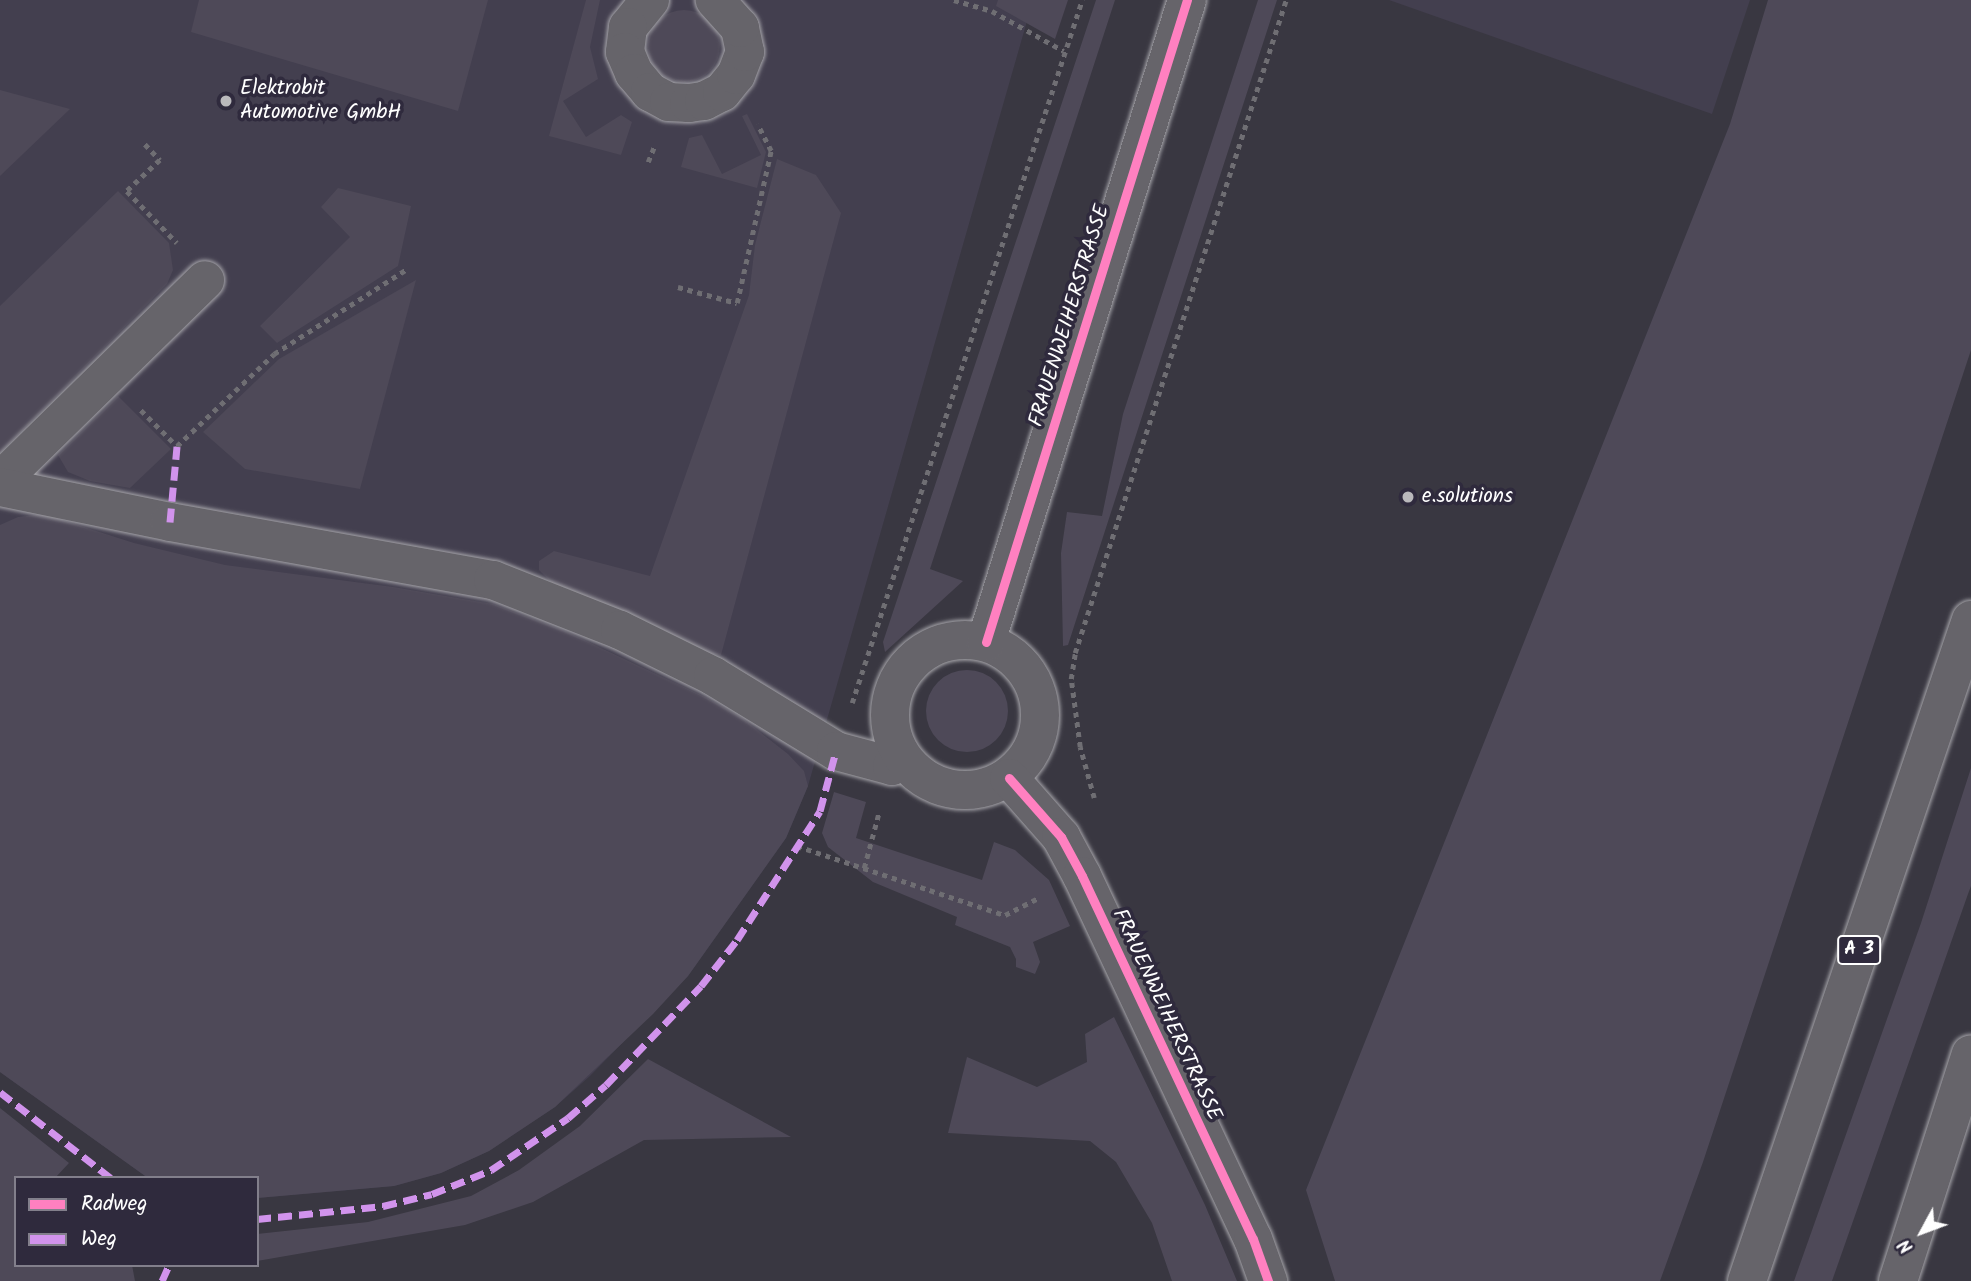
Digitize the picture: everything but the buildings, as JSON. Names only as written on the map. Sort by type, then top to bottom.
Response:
[{"type":"main road","points":[[715,0],[740,28],[744,52]]},
{"type":"main road","points":[[638,9],[625,52],[634,73],[650,92],[669,102],[704,102],[722,92],[736,75],[758,0]]},
{"type":"main road","name":"FRAUENWEIHERSTRASSE","points":[[986,642],[1187,0]]},
{"type":"main road","points":[[0,481],[205,280]]},
{"type":"main road","points":[[0,487],[170,522],[493,580],[620,630],[701,670],[836,751],[897,763],[924,779],[953,789],[988,788],[1009,778],[1029,756],[1039,732],[1040,703],[1029,675],[1010,654],[986,642],[956,640],[931,647],[912,661],[897,681],[890,707],[890,721],[897,763]]},
{"type":"main road","name":"A 3","points":[[1747,1281],[1971,620]]},
{"type":"main road","name":"FRAUENWEIHERSTRASSE","points":[[1009,778],[1060,837],[1082,876],[1253,1240],[1268,1281]]},
{"type":"main road","points":[[1898,1281],[1971,1054]]},
{"type":"path","points":[[954,0],[992,10],[1064,51]]},
{"type":"path","points":[[836,751],[1082,0]]},
{"type":"path","points":[[1095,800],[1080,747],[1070,679],[1075,653],[1286,0]]},
{"type":"path","points":[[678,287],[737,303],[771,151],[753,116]]},
{"type":"path","points":[[145,144],[160,160],[127,191],[174,239],[205,280]]},
{"type":"path","points":[[177,446],[274,354],[407,269]]},
{"type":"path","points":[[864,868],[897,763]]},
{"type":"path","points":[[797,846],[1005,915],[1082,876]]},
{"type":"shaded area","points":[[0,0],[1033,0],[808,786],[786,838],[688,976],[590,1076],[555,1107],[489,1151],[441,1173],[394,1186],[259,1198],[259,1176],[145,1176],[0,1072]]},
{"type":"shaded area","points":[[199,0],[488,0],[458,111],[191,32]]},
{"type":"shaded area","points":[[586,0],[600,0],[590,47],[598,79],[563,101],[586,137],[621,115],[632,122],[621,155],[549,136]]},
{"type":"shaded area","points":[[998,0],[1068,0],[1055,39],[996,6]]},
{"type":"shaded area","points":[[1096,0],[1115,0],[930,569],[963,581],[885,652],[883,642]]},
{"type":"shaded area","points":[[1258,0],[1277,0],[1068,645],[1063,646],[1061,553],[1067,512],[1102,516],[1123,414]]},
{"type":"shaded area","points":[[1389,0],[1750,0],[1712,114]]},
{"type":"shaded area","points":[[1768,0],[1971,0],[1971,350],[1703,1162],[1660,1281],[1335,1281],[1306,1190],[1730,124]]},
{"type":"shaded area","points":[[684,10],[704,16],[714,26],[720,46],[714,66],[704,76],[684,82],[664,76],[654,66],[648,46],[654,26],[664,16]]},
{"type":"shaded area","points":[[0,90],[70,109],[0,176]]},
{"type":"shaded area","points":[[747,114],[766,152],[757,188],[681,167],[689,138],[702,135],[722,174],[761,155],[742,116]]},
{"type":"shaded area","points":[[777,159],[816,175],[841,213],[721,655],[702,653],[553,584],[539,570],[539,561],[554,551],[650,576],[749,295],[755,245]]},
{"type":"shaded area","points":[[338,188],[411,206],[398,266],[277,343],[260,326],[350,237],[321,207]]},
{"type":"shaded area","points":[[118,191],[169,243],[173,270],[167,284],[0,453],[0,306]]},
{"type":"shaded area","points":[[416,280],[360,489],[245,469],[203,432],[279,359]]},
{"type":"shaded area","points":[[118,396],[171,449],[130,488],[90,481],[68,472],[58,455]]},
{"type":"shaded area","points":[[43,514],[134,543],[225,565],[393,587],[493,604],[565,631],[707,698],[742,718],[788,754],[804,771],[808,786],[786,838],[688,976],[653,1014],[555,1107],[489,1151],[441,1173],[394,1186],[259,1198],[259,1176],[145,1176],[0,1072],[0,525],[18,517]]},
{"type":"shaded area","points":[[967,670],[983,673],[996,682],[1005,695],[1008,711],[1005,727],[996,740],[983,749],[967,752],[951,749],[938,740],[929,727],[926,711],[929,695],[938,682],[951,673]]},
{"type":"shaded area","points":[[1971,768],[1971,886],[1832,1281],[1794,1281],[1921,923]]},
{"type":"shaded area","points":[[834,792],[866,802],[856,838],[982,880],[994,842],[1015,850],[1049,880],[1070,926],[1033,942],[1040,962],[1035,974],[1016,967],[1016,959],[1010,947],[955,925],[957,917],[873,882],[828,847],[822,833]]},
{"type":"shaded area","points":[[1114,1017],[1205,1205],[1237,1281],[1172,1281],[1152,1223],[1116,1162],[1090,1141],[948,1133],[967,1057],[1037,1087],[1087,1062],[1085,1034]]},
{"type":"shaded area","points":[[648,1059],[791,1137],[644,1140],[533,1202],[465,1225],[259,1261],[259,1234],[368,1222],[471,1196],[519,1170],[580,1126]]},
{"type":"shaded area","points":[[0,1108],[69,1163],[57,1176],[14,1176],[14,1267],[132,1267],[135,1281],[0,1281]]},
{"type":"marked path","points":[[170,522],[177,446]]},
{"type":"marked path","points":[[259,1219],[383,1206],[432,1194],[491,1170],[568,1118],[606,1085],[701,986],[737,940],[820,811],[836,751]]},
{"type":"marked path","points":[[0,1092],[108,1176]]},
{"type":"marked path","points":[[162,1281],[168,1267]]},
{"type":"cycle path","points":[[986,642],[1187,0]]},
{"type":"cycle path","points":[[1009,778],[1061,837],[1082,876],[1253,1239],[1268,1281]]},
{"type":"place","name":"Elektrobit Automotive GmbH","points":[[226,101]]},
{"type":"place","name":"e.solutions","points":[[1408,497]]}]
